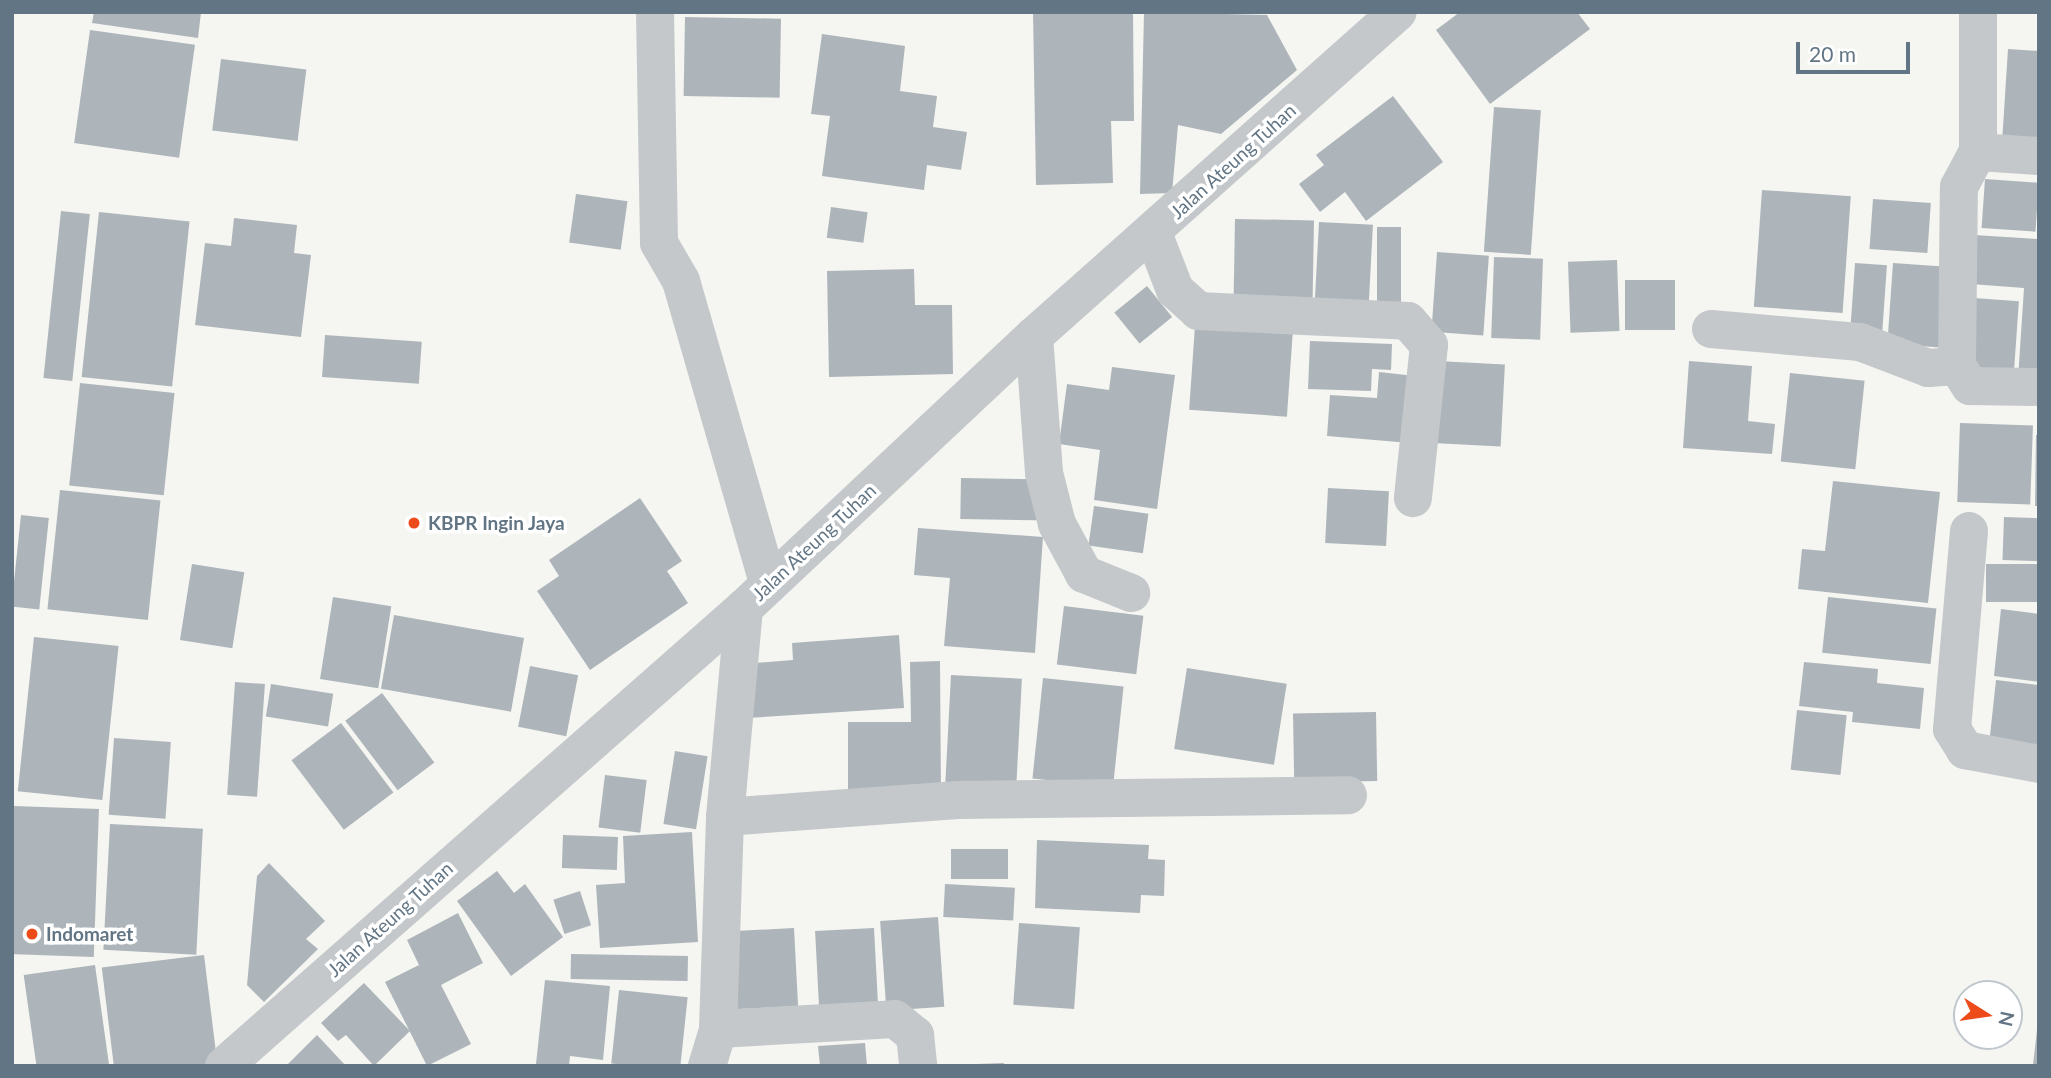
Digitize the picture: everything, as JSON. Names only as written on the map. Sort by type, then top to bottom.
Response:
[{"type":"street","points":[[655,12],[659,243],[681,281],[756,596],[725,817],[718,1029],[707,1066]]},
{"type":"street","name":"Jalan Ateung Tuhan","points":[[224,1066],[756,596],[1034,336],[1153,233],[1398,12]]},
{"type":"street","points":[[1978,12],[1978,152],[1959,187],[1957,366],[1970,386],[2039,387]]},
{"type":"street","points":[[1978,152],[2039,156]]},
{"type":"street","points":[[1153,233],[1175,290],[1198,311],[1408,321],[1429,345],[1413,498]]},
{"type":"street","points":[[1711,329],[1860,342],[1928,368],[1957,366]]},
{"type":"street","points":[[1034,336],[1044,473],[1057,524],[1084,574],[1131,593]]},
{"type":"street","points":[[1969,531],[1952,729],[1965,750],[2039,764]]},
{"type":"street","points":[[725,817],[957,800],[1348,795]]},
{"type":"street","points":[[718,1029],[895,1019],[915,1035],[918,1066]]},
{"type":"building","points":[[94,12],[201,12],[198,38],[92,23]]},
{"type":"building","points":[[1033,12],[1133,12],[1134,121],[1111,121],[1113,183],[1036,185]]},
{"type":"building","points":[[1144,12],[1267,15],[1297,70],[1221,134],[1178,125],[1172,193],[1140,194]]},
{"type":"building","points":[[1460,12],[1577,12],[1590,29],[1490,104],[1436,30]]},
{"type":"building","points":[[685,17],[781,19],[780,98],[684,96]]},
{"type":"building","points":[[90,30],[195,45],[179,158],[74,143]]},
{"type":"building","points":[[822,34],[905,46],[900,91],[937,96],[933,127],[967,132],[961,170],[927,165],[924,190],[822,176],[830,116],[811,114]]},
{"type":"building","points":[[2008,49],[2039,51],[2039,146],[2002,143]]},
{"type":"building","points":[[221,59],[306,69],[298,141],[212,130]]},
{"type":"building","points":[[1393,96],[1443,162],[1366,221],[1345,192],[1320,212],[1299,184],[1324,165],[1316,155]]},
{"type":"building","points":[[1494,107],[1541,110],[1531,255],[1484,252]]},
{"type":"building","points":[[1985,179],[2039,183],[2035,232],[1982,228]]},
{"type":"building","points":[[1762,190],[1851,196],[1843,313],[1754,307]]},
{"type":"building","points":[[576,194],[627,201],[621,250],[569,243]]},
{"type":"building","points":[[1873,199],[1931,203],[1927,253],[1870,249]]},
{"type":"building","points":[[831,207],[868,212],[863,243],[827,238]]},
{"type":"building","points":[[61,211],[90,214],[72,381],[43,378]]},
{"type":"building","points":[[99,212],[190,222],[172,387],[82,377]]},
{"type":"building","points":[[234,218],[297,225],[294,253],[311,255],[301,337],[195,325],[205,243],[231,246]]},
{"type":"building","points":[[1235,219],[1314,220],[1313,304],[1234,303]]},
{"type":"building","points":[[1319,222],[1373,225],[1368,317],[1314,314]]},
{"type":"building","points":[[1377,227],[1401,227],[1401,312],[1377,312]]},
{"type":"building","points":[[1974,235],[2037,239],[2039,381],[2018,379],[2024,288],[1971,284]]},
{"type":"building","points":[[1437,252],[1489,256],[1483,335],[1431,332]]},
{"type":"building","points":[[1494,257],[1543,259],[1540,340],[1491,338]]},
{"type":"building","points":[[1617,260],[1619,331],[1571,333],[1568,262]]},
{"type":"building","points":[[1855,263],[1887,265],[1882,332],[1850,330]]},
{"type":"building","points":[[1893,263],[1950,267],[1944,348],[1887,344]]},
{"type":"building","points":[[914,269],[915,305],[952,305],[953,374],[829,377],[827,271]]},
{"type":"building","points":[[1625,280],[1675,280],[1675,330],[1625,330]]},
{"type":"building","points":[[1147,286],[1172,317],[1140,344],[1114,312]]},
{"type":"building","points":[[1974,298],[2019,301],[2014,377],[1969,374]]},
{"type":"building","points":[[1195,326],[1293,333],[1287,417],[1189,410]]},
{"type":"building","points":[[325,335],[422,342],[419,384],[322,377]]},
{"type":"building","points":[[1310,341],[1392,344],[1391,370],[1372,369],[1371,391],[1308,389]]},
{"type":"building","points":[[1437,361],[1505,365],[1501,446],[1433,443]]},
{"type":"building","points":[[1689,361],[1752,366],[1748,421],[1775,424],[1772,454],[1683,448]]},
{"type":"building","points":[[1112,367],[1175,375],[1157,509],[1094,500],[1100,450],[1059,444],[1067,384],[1109,390]]},
{"type":"building","points":[[1379,372],[1415,376],[1410,443],[1327,436],[1330,395],[1377,398]]},
{"type":"building","points":[[1790,373],[1865,381],[1855,469],[1781,462]]},
{"type":"building","points":[[80,383],[174,393],[164,495],[69,485]]},
{"type":"building","points":[[1960,423],[2033,426],[2030,504],[1957,502]]},
{"type":"building","points":[[2036,435],[2039,435],[2039,506],[2035,506]]},
{"type":"building","points":[[961,478],[1038,479],[1037,520],[960,519]]},
{"type":"building","points":[[1833,481],[1940,492],[1928,603],[1798,589],[1802,549],[1825,551]]},
{"type":"building","points":[[1328,488],[1389,491],[1386,546],[1325,543]]},
{"type":"building","points":[[60,490],[160,501],[148,620],[47,609]]},
{"type":"building","points":[[640,498],[682,561],[667,571],[688,603],[590,670],[537,591],[559,576],[549,560]]},
{"type":"building","points":[[1094,506],[1148,514],[1143,553],[1088,546]]},
{"type":"building","points":[[21,515],[49,518],[39,609],[12,607]]},
{"type":"building","points":[[2004,517],[2039,518],[2037,561],[2002,560]]},
{"type":"building","points":[[918,528],[1043,537],[1035,653],[944,646],[950,578],[914,575]]},
{"type":"building","points":[[192,564],[244,572],[232,648],[180,640]]},
{"type":"building","points":[[1986,564],[2039,564],[2039,602],[1986,602]]},
{"type":"building","points":[[333,597],[391,606],[378,688],[320,679]]},
{"type":"building","points":[[1828,597],[1936,608],[1931,664],[1822,653]]},
{"type":"building","points":[[1064,606],[1143,616],[1136,674],[1057,665]]},
{"type":"building","points":[[2001,609],[2039,614],[2039,682],[1994,676]]},
{"type":"building","points":[[394,615],[524,638],[511,712],[381,689]]},
{"type":"building","points":[[899,635],[904,708],[747,718],[743,664],[793,660],[792,643]]},
{"type":"building","points":[[34,637],[119,646],[102,800],[18,791]]},
{"type":"building","points":[[940,661],[941,793],[848,794],[848,722],[911,722],[910,662]]},
{"type":"building","points":[[1804,662],[1878,669],[1877,683],[1924,688],[1920,729],[1852,722],[1853,712],[1799,706]]},
{"type":"building","points":[[530,666],[578,675],[566,736],[518,727]]},
{"type":"building","points":[[1187,668],[1287,684],[1274,765],[1174,749]]},
{"type":"building","points":[[951,675],[1022,679],[1016,789],[945,785]]},
{"type":"building","points":[[1043,678],[1124,686],[1113,787],[1032,778]]},
{"type":"building","points":[[1996,680],[2039,685],[2039,751],[1989,745]]},
{"type":"building","points":[[235,682],[265,684],[257,797],[227,795]]},
{"type":"building","points":[[271,684],[333,694],[328,726],[266,717]]},
{"type":"building","points":[[382,693],[434,762],[398,790],[345,721]]},
{"type":"building","points":[[1797,710],[1847,715],[1840,775],[1791,770]]},
{"type":"building","points":[[1376,712],[1377,781],[1294,782],[1293,713]]},
{"type":"building","points":[[341,723],[393,792],[344,830],[291,760]]},
{"type":"building","points":[[114,738],[171,742],[165,819],[109,815]]},
{"type":"building","points":[[675,751],[708,756],[696,829],[663,824]]},
{"type":"building","points":[[605,775],[647,780],[640,833],[599,828]]},
{"type":"building","points":[[14,806],[99,809],[94,957],[12,954]]},
{"type":"building","points":[[110,824],[203,829],[196,955],[103,950]]},
{"type":"building","points":[[692,832],[698,942],[600,948],[596,885],[625,883],[623,836]]},
{"type":"building","points":[[563,835],[618,837],[617,870],[562,868]]},
{"type":"building","points":[[1037,840],[1149,845],[1148,859],[1165,860],[1164,896],[1141,895],[1140,913],[1035,908]]},
{"type":"building","points":[[951,849],[1008,849],[1008,879],[951,879]]},
{"type":"building","points":[[269,863],[325,921],[306,939],[318,949],[264,1002],[247,985],[257,876]]},
{"type":"building","points":[[497,871],[514,893],[525,884],[563,937],[511,976],[457,901]]},
{"type":"building","points":[[945,884],[1015,888],[1013,921],[943,917]]},
{"type":"building","points":[[580,891],[591,925],[564,934],[553,900]]},
{"type":"building","points":[[458,913],[483,963],[441,985],[471,1044],[427,1066],[385,982],[419,965],[407,940]]},
{"type":"building","points":[[938,917],[944,1007],[886,1011],[880,921]]},
{"type":"building","points":[[1019,923],[1080,927],[1074,1009],[1013,1005]]},
{"type":"building","points":[[794,928],[798,1006],[729,1010],[725,932]]},
{"type":"building","points":[[874,928],[879,1014],[820,1017],[815,931]]},
{"type":"building","points":[[571,954],[688,956],[688,981],[571,979]]},
{"type":"building","points":[[204,955],[218,1066],[114,1066],[102,968]]},
{"type":"building","points":[[95,965],[109,1066],[36,1066],[24,975]]},
{"type":"building","points":[[545,980],[610,986],[603,1060],[570,1056],[569,1066],[536,1064]]},
{"type":"building","points":[[364,983],[410,1031],[374,1066],[346,1035],[338,1041],[321,1023]]},
{"type":"building","points":[[619,990],[688,997],[680,1066],[611,1064]]},
{"type":"building","points":[[2039,1030],[2039,1066],[2033,1065]]},
{"type":"building","points":[[317,1035],[346,1066],[286,1066]]},
{"type":"building","points":[[865,1043],[867,1066],[820,1066],[818,1046]]},
{"type":"building","points":[[1004,1063],[1004,1066],[977,1066],[977,1064]]},
{"type":"place","name":"KBPR Ingin Jaya","points":[[414,523]]},
{"type":"place","name":"Indomaret","points":[[32,934]]}]
